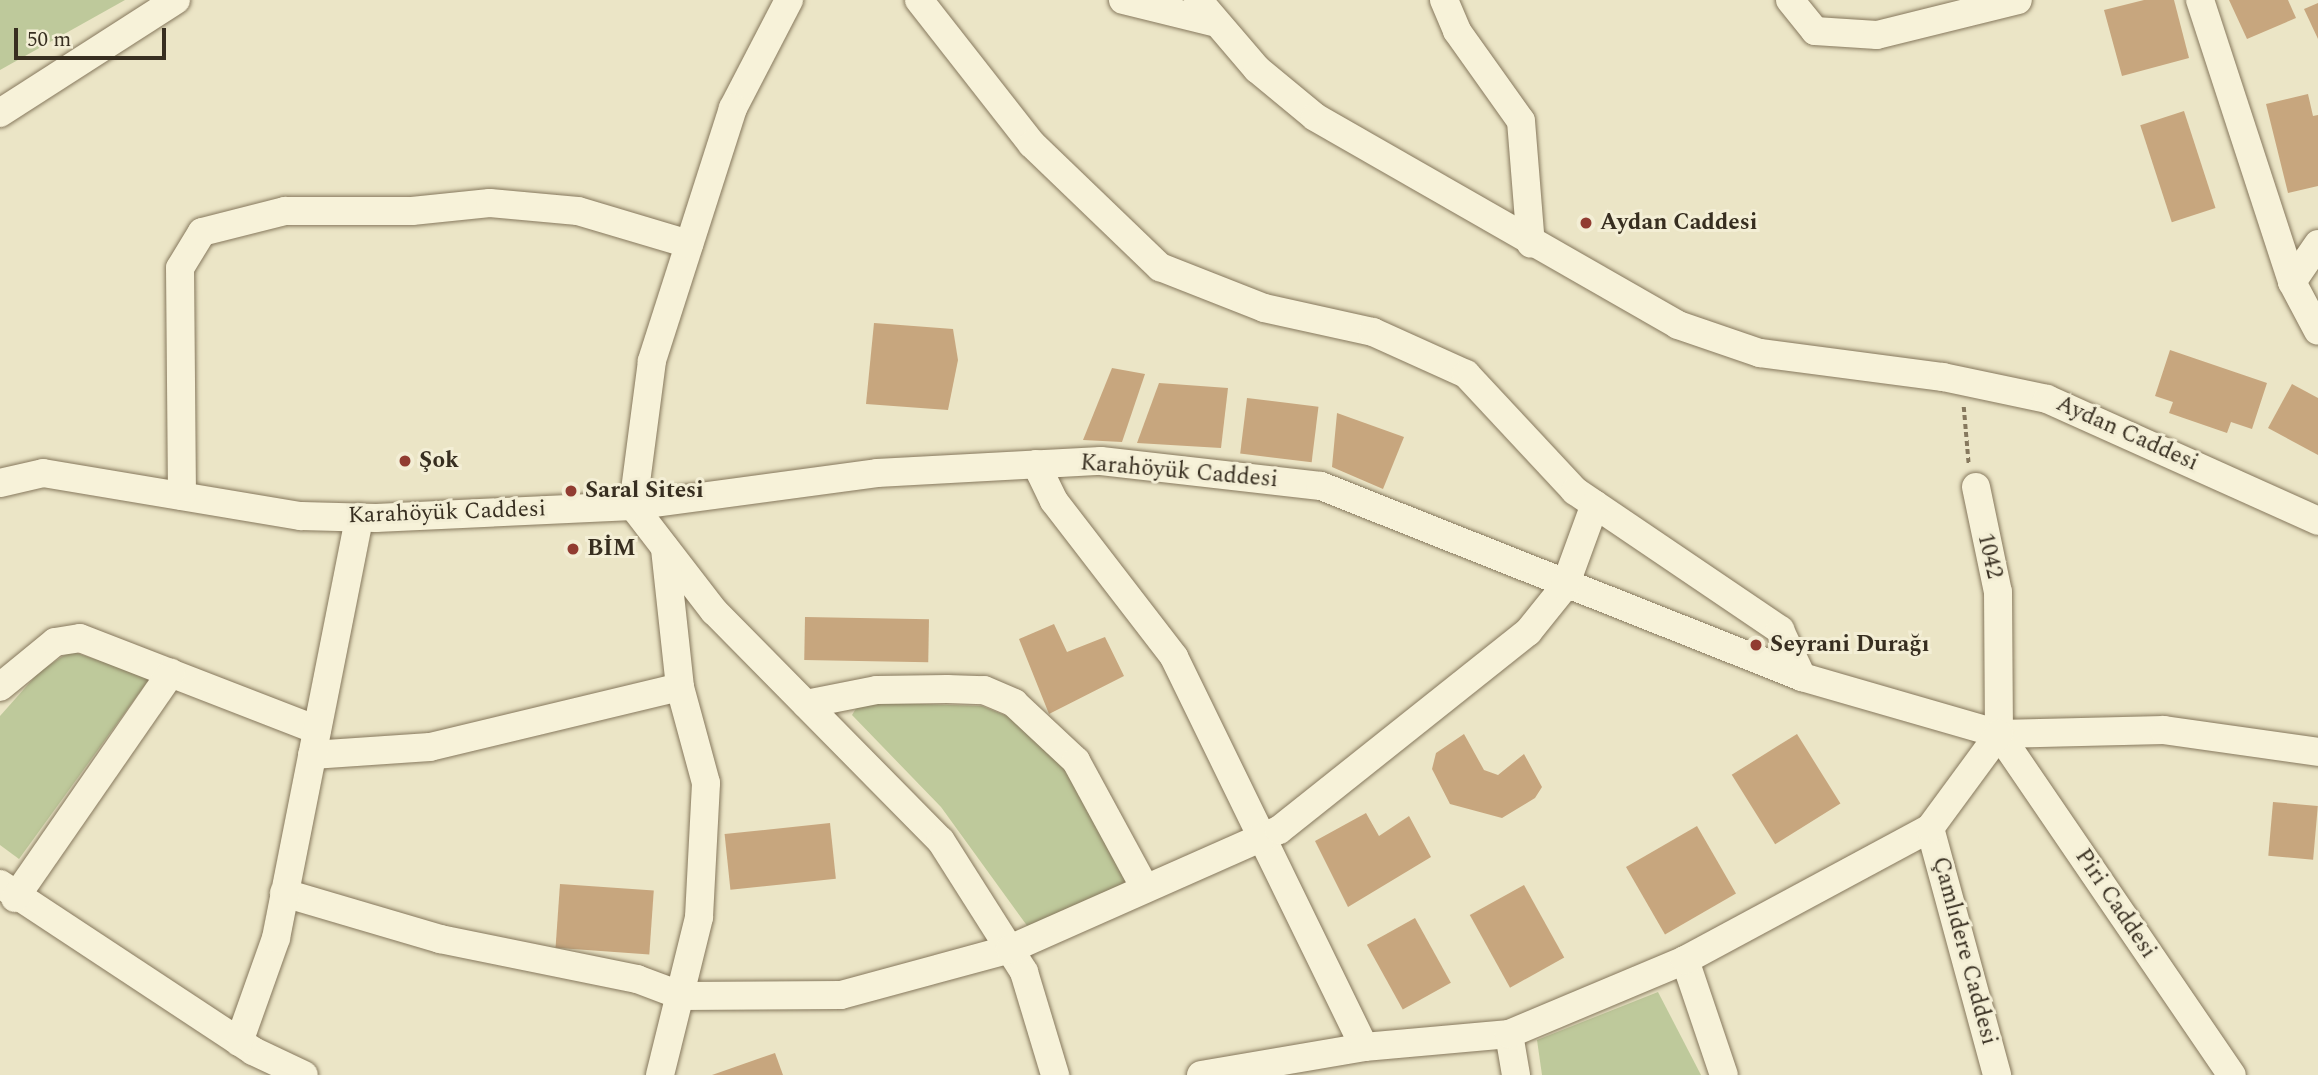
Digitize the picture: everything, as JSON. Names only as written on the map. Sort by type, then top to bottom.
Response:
[{"type":"street","points":[[0,113],[176,0]]},
{"type":"street","points":[[789,0],[733,108],[652,361],[633,506],[714,611],[941,841],[1024,972],[1055,1075]]},
{"type":"street","points":[[919,0],[1032,144],[1160,267],[1264,308],[1373,332],[1466,374],[1595,504],[1780,630],[1802,677]]},
{"type":"street","points":[[1123,0],[1205,11]]},
{"type":"street","points":[[1444,0],[1457,31],[1521,121],[1531,244]]},
{"type":"street","points":[[1790,0],[1815,31],[1877,35],[2018,0]]},
{"type":"street","points":[[2200,0],[2292,282],[2318,331]]},
{"type":"street","name":"Aydan Caddesi","points":[[1205,11],[1315,117],[1531,244],[1725,344],[1804,362],[1966,381],[2088,413],[2318,522]]},
{"type":"street","points":[[183,496],[180,268],[202,232],[285,211],[412,211],[491,202],[578,211],[689,244]]},
{"type":"street","points":[[2292,282],[2318,244]]},
{"type":"street","name":"Karahöyük Caddesi","points":[[0,483],[43,473],[301,516],[359,517],[633,506],[877,473],[1101,461],[1321,486],[1565,586],[1802,677],[1998,734],[2164,730],[2318,752]]},
{"type":"street","points":[[1036,464],[1054,502],[1174,657],[1364,1047]]},
{"type":"street","name":"1042","points":[[1976,486],[1998,592],[1998,734]]},
{"type":"street","points":[[284,893],[440,939],[637,979],[682,996],[841,995],[1010,949],[1262,837],[1528,632],[1565,586],[1595,504]]},
{"type":"street","points":[[239,1042],[276,938],[359,517]]},
{"type":"street","points":[[660,1075],[682,996],[699,917],[706,783],[680,687],[664,548]]},
{"type":"street","points":[[0,687],[55,642],[80,638],[171,673],[314,743],[430,747],[680,687]]},
{"type":"street","points":[[171,673],[7,891],[239,1042],[304,1075]]},
{"type":"street","points":[[806,704],[877,690],[947,689],[984,690],[1014,703],[1076,761],[1145,888]]},
{"type":"street","points":[[1201,1075],[1364,1047],[1509,1034],[1685,960],[1930,828],[1998,734]]},
{"type":"street","name":"Piri Caddesi","points":[[1998,734],[2232,1075]]},
{"type":"street","name":"Çamlıdere Caddesi","points":[[1930,828],[1997,1075]]},
{"type":"street","points":[[1685,960],[1724,1075]]},
{"type":"street","points":[[1509,1034],[1516,1075]]},
{"type":"path","points":[[1966,381],[1963,444],[1976,486]]},
{"type":"green space","points":[[0,0],[125,0],[0,70]]},
{"type":"green space","points":[[71,651],[150,678],[19,859],[0,845],[0,716],[40,671]]},
{"type":"green space","points":[[860,702],[982,706],[1012,718],[1066,771],[1128,885],[1028,927],[941,807],[852,715]]},
{"type":"green space","points":[[1658,992],[1701,1075],[1542,1075],[1537,1040]]},
{"type":"building","points":[[2144,0],[2174,0],[2189,58],[2122,76],[2104,10]]},
{"type":"building","points":[[2229,0],[2288,0],[2296,18],[2247,39]]},
{"type":"building","points":[[2318,3],[2318,39],[2304,9]]},
{"type":"building","points":[[2308,94],[2313,116],[2318,115],[2318,186],[2288,193],[2266,104]]},
{"type":"building","points":[[2184,111],[2216,208],[2172,222],[2140,125]]},
{"type":"building","points":[[874,323],[953,329],[958,360],[948,410],[866,404]]},
{"type":"building","points":[[2170,350],[2267,383],[2252,429],[2231,422],[2227,433],[2169,413],[2173,402],[2155,396]]},
{"type":"building","points":[[1112,368],[1145,374],[1122,442],[1083,440]]},
{"type":"building","points":[[1159,383],[1228,388],[1221,448],[1137,443]]},
{"type":"building","points":[[2292,384],[2318,398],[2318,455],[2268,428]]},
{"type":"building","points":[[1247,398],[1318,407],[1312,462],[1240,454]]},
{"type":"building","points":[[1337,413],[1404,437],[1383,489],[1332,467]]},
{"type":"building","points":[[805,617],[929,619],[928,662],[804,660]]},
{"type":"building","points":[[1054,624],[1067,652],[1105,637],[1124,676],[1049,714],[1019,639]]},
{"type":"building","points":[[1464,734],[1484,770],[1498,775],[1524,754],[1542,787],[1535,798],[1502,818],[1450,804],[1432,769],[1436,753]]},
{"type":"building","points":[[1797,734],[1840,804],[1775,844],[1732,775]]},
{"type":"building","points":[[2273,802],[2318,806],[2313,860],[2268,856]]},
{"type":"building","points":[[1366,813],[1379,836],[1409,816],[1431,857],[1348,907],[1315,841]]},
{"type":"building","points":[[830,823],[836,879],[730,890],[725,834]]},
{"type":"building","points":[[1697,826],[1736,894],[1665,935],[1626,867]]},
{"type":"building","points":[[560,884],[654,891],[649,954],[556,948]]},
{"type":"building","points":[[1524,885],[1564,958],[1510,988],[1470,915]]},
{"type":"building","points":[[1415,918],[1451,983],[1403,1009],[1367,945]]},
{"type":"building","points":[[775,1053],[783,1075],[712,1075]]},
{"type":"place","name":"Aydan Caddesi","points":[[1586,223]]},
{"type":"place","name":"Şok","points":[[405,461]]},
{"type":"place","name":"Saral Sitesi","points":[[571,491]]},
{"type":"place","name":"BİM","points":[[573,549]]},
{"type":"place","name":"Seyrani Durağı","points":[[1756,645]]}]
